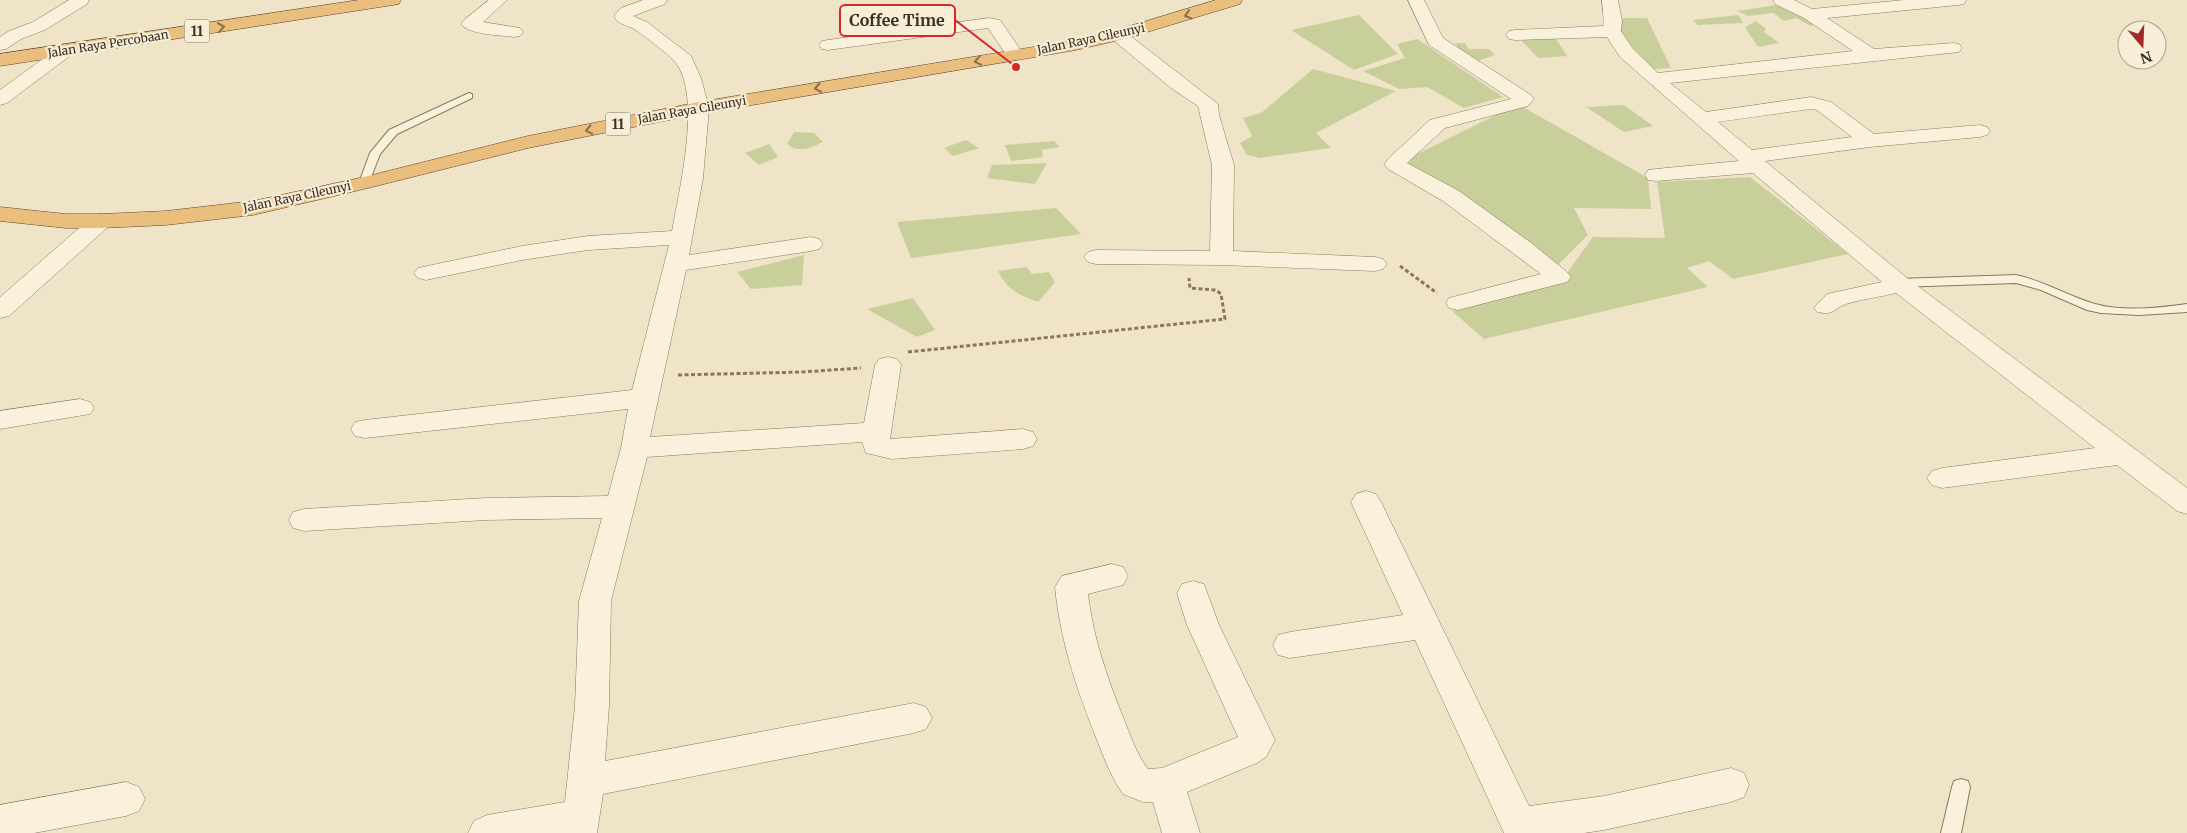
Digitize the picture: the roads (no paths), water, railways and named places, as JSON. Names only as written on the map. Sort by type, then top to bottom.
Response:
[{"type":"highway","name":"Jalan Raya Percobaan","points":[[0,60],[393,0]]},
{"type":"highway","name":"Jalan Raya Cileunyi","points":[[0,214],[66,221],[101,221],[166,218],[253,208],[364,183],[528,142],[699,108],[1076,45],[1118,35],[1233,0]]},
{"type":"street","points":[[0,45],[15,35],[39,26],[82,0]]},
{"type":"street","points":[[499,0],[470,24],[514,32]]},
{"type":"street","points":[[582,810],[592,706],[594,608],[618,507],[635,448],[647,387],[679,251],[692,178],[699,108],[692,78],[684,60],[640,26],[624,18],[624,14],[627,12],[659,0]]},
{"type":"street","points":[[1416,0],[1435,41],[1524,99],[1521,102],[1438,124],[1401,155],[1395,165],[1451,196],[1522,247],[1559,277],[1458,303]]},
{"type":"street","points":[[1610,0],[1613,21],[1612,31],[1626,53],[1654,79],[1751,162],[1900,284],[2187,503]]},
{"type":"street","points":[[1781,0],[1810,14],[1870,55]]},
{"type":"street","points":[[1810,14],[1958,0]]},
{"type":"street","points":[[828,45],[990,23],[994,24],[1015,55]]},
{"type":"street","points":[[1515,35],[1612,31]]},
{"type":"street","points":[[1118,35],[1178,84],[1208,104],[1223,165],[1221,258]]},
{"type":"street","points":[[1654,79],[1870,55],[1953,48]]},
{"type":"street","points":[[0,99],[65,51]]},
{"type":"street","points":[[1701,119],[1802,103],[1818,104],[1870,141]]},
{"type":"street","points":[[1656,175],[1751,162],[1870,141],[1980,131]]},
{"type":"street","points":[[0,312],[21,290],[101,221]]},
{"type":"street","points":[[426,273],[522,253],[588,243],[679,251],[811,244]]},
{"type":"street","points":[[1096,258],[1191,257],[1375,264]]},
{"type":"street","points":[[1826,307],[1830,301],[1836,299],[1900,284]]},
{"type":"street","points":[[888,365],[876,432],[876,446],[892,449],[1023,439]]},
{"type":"street","points":[[365,429],[647,387]]},
{"type":"street","points":[[0,420],[80,408]]},
{"type":"street","points":[[635,448],[876,432]]},
{"type":"street","points":[[1942,478],[2122,454]]},
{"type":"street","points":[[1366,502],[1521,829],[1731,785]]},
{"type":"street","points":[[304,520],[486,509],[618,507]]},
{"type":"street","points":[[1112,576],[1071,587],[1085,659],[1113,736],[1133,778],[1136,782],[1146,786],[1166,784],[1186,774],[1244,752],[1253,746],[1257,740],[1203,625],[1193,593]]},
{"type":"street","points":[[1290,644],[1424,624]]},
{"type":"street","points":[[487,833],[582,810],[914,718]]},
{"type":"street","points":[[1166,784],[1181,833]]},
{"type":"street","points":[[0,822],[126,799]]},
{"type":"lane","points":[[364,183],[375,153],[393,132],[469,96]]},
{"type":"lane","points":[[1900,284],[2016,279],[2035,283],[2100,309],[2173,310],[2187,308]]},
{"type":"lane","points":[[1951,833],[1961,787]]},
{"type":"place","name":"Coffee Time","points":[[1016,67]]}]
